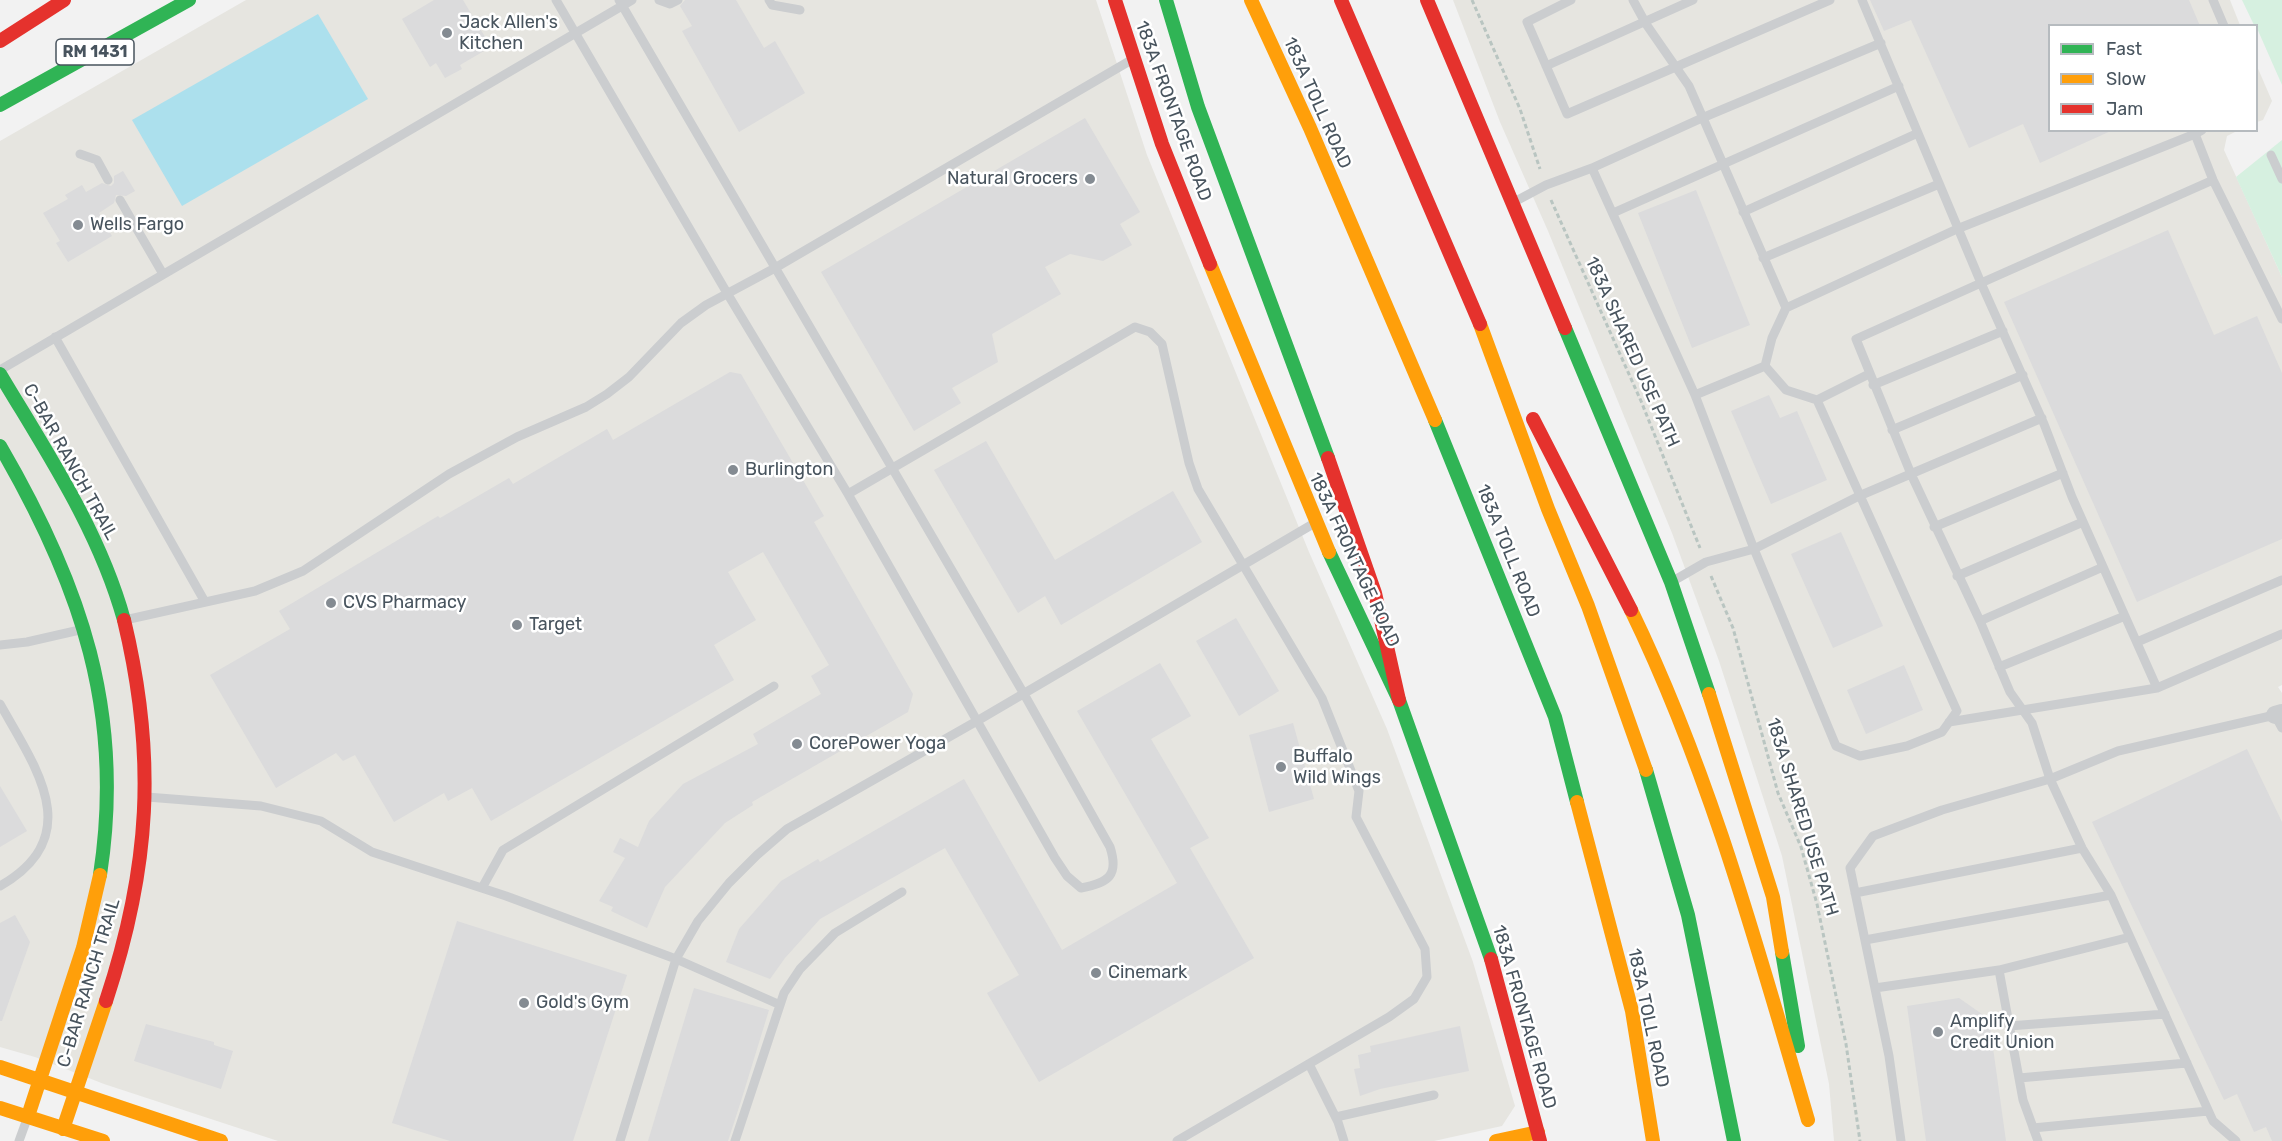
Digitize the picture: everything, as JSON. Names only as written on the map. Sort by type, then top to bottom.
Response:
[{"type":"main road","points":[[0,41],[37,11],[64,0]]},
{"type":"main road","name":"RM 1431","points":[[0,105],[189,0]]},
{"type":"main road","name":"183A FRONTAGE ROAD","points":[[1115,0],[1162,144],[1315,523],[1399,700],[1491,959],[1539,1137]]},
{"type":"main road","points":[[1166,0],[1198,107],[1301,379],[1376,593],[1399,700]]},
{"type":"main road","name":"183A TOLL ROAD","points":[[1251,0],[1310,128],[1456,470],[1555,717],[1632,1011],[1653,1141]]},
{"type":"main road","points":[[1341,0],[1469,295],[1641,751],[1688,915],[1734,1141]]},
{"type":"main road","points":[[1427,0],[1671,582],[1742,792],[1773,897],[1790,987],[1808,1125],[1722,832],[1675,705],[1630,610],[1469,295]]},
{"type":"main road","name":"C-BAR RANCH TRAIL","points":[[0,372],[93,537],[110,578],[141,709],[145,797],[142,838],[131,915],[61,1135]]},
{"type":"main road","name":"C-BAR RANCH TRAIL","points":[[0,446],[52,539],[91,628],[106,734],[108,808],[104,856],[90,924],[28,1116]]},
{"type":"main road","points":[[0,1067],[39,1078],[221,1141]]},
{"type":"main road","points":[[0,1107],[28,1116],[61,1135],[103,1141]]},
{"type":"main road","points":[[1496,1141],[1539,1137]]},
{"type":"lane","points":[[556,0],[727,293],[848,494],[1067,876],[1082,888],[1099,885],[1111,875],[1115,863],[1110,847],[1024,694],[621,3]]},
{"type":"lane","points":[[0,372],[55,337],[575,33],[621,3],[632,0]]},
{"type":"lane","points":[[659,0],[670,4],[678,0]]},
{"type":"lane","points":[[769,0],[772,5],[800,10]]},
{"type":"lane","points":[[1571,0],[1527,22],[1567,114],[1830,0]]},
{"type":"lane","points":[[1633,0],[1644,21],[1689,86],[1786,308]]},
{"type":"lane","points":[[1546,66],[1694,0]]},
{"type":"lane","points":[[1862,0],[1957,229],[2042,418],[2083,522],[2157,688]]},
{"type":"lane","points":[[2213,0],[2223,24]]},
{"type":"lane","points":[[1513,202],[1546,185],[1592,168],[1702,118],[1881,43]]},
{"type":"lane","points":[[119,621],[255,591],[303,571],[463,466],[517,437],[585,407],[629,377],[681,323],[727,293],[775,268],[1133,58]]},
{"type":"lane","points":[[1613,213],[1899,86]]},
{"type":"lane","points":[[1743,212],[1918,133]]},
{"type":"lane","points":[[1766,366],[1773,338],[1786,308],[1957,229],[2198,133],[2213,180],[2282,319]]},
{"type":"lane","points":[[80,154],[97,160],[108,180]]},
{"type":"lane","points":[[2271,155],[2282,178]]},
{"type":"lane","points":[[1592,168],[1695,395],[1754,549],[1836,746],[1860,756],[1907,746],[1942,732],[1957,711],[1817,399]]},
{"type":"lane","points":[[2213,180],[1856,339],[1892,430],[1956,576],[1980,621],[2010,693],[2032,723],[2050,779],[2082,848],[2111,895],[2213,1121],[2236,1141]]},
{"type":"lane","points":[[1763,258],[1939,184]]},
{"type":"lane","points":[[120,200],[162,274]]},
{"type":"lane","points":[[848,494],[1135,327],[1150,332],[1162,344],[1189,463],[1198,489],[1322,699],[1359,791],[1356,817],[1425,949],[1427,977],[1414,999],[1177,1141]]},
{"type":"lane","points":[[1874,385],[2003,331]]},
{"type":"lane","points":[[55,337],[205,602]]},
{"type":"lane","points":[[1695,395],[1766,366]]},
{"type":"lane","points":[[1766,366],[1786,390],[1817,399],[1869,374]]},
{"type":"lane","points":[[1892,430],[2023,375]]},
{"type":"lane","points":[[1671,582],[1706,562],[1754,549],[1859,496],[2042,418]]},
{"type":"lane","points":[[1935,527],[2063,473]]},
{"type":"lane","points":[[1956,576],[2083,522]]},
{"type":"lane","points":[[620,1141],[675,959],[698,921],[729,883],[787,829],[1024,694],[1315,523]]},
{"type":"lane","points":[[1980,621],[2103,567]]},
{"type":"lane","points":[[2137,642],[2282,580]]},
{"type":"lane","points":[[1999,667],[2125,616]]},
{"type":"lane","points":[[0,645],[27,642],[91,628]]},
{"type":"lane","points":[[1949,723],[2157,688],[2282,634]]},
{"type":"lane","points":[[482,888],[503,850],[774,686]]},
{"type":"lane","points":[[0,704],[41,778],[47,799],[48,819],[36,858],[18,875],[0,886]]},
{"type":"lane","points":[[1900,1141],[1889,1056],[1850,868],[1873,837],[1942,810],[2050,779],[2118,751],[2280,719]]},
{"type":"lane","points":[[145,797],[261,806],[321,821],[372,852],[482,888],[675,959],[778,1004]]},
{"type":"lane","points":[[1856,893],[2082,848]]},
{"type":"lane","points":[[735,1141],[778,1004],[800,969],[835,933],[902,892]]},
{"type":"lane","points":[[1865,940],[2111,895]]},
{"type":"lane","points":[[1875,988],[1999,970],[2130,937]]},
{"type":"lane","points":[[1999,970],[2019,1078],[2038,1141]]},
{"type":"lane","points":[[2010,1026],[2164,1014]]},
{"type":"lane","points":[[1309,1064],[1336,1118],[1344,1141]]},
{"type":"lane","points":[[2019,1078],[2187,1064]]},
{"type":"lane","points":[[1336,1118],[1434,1095]]},
{"type":"lane","points":[[2033,1128],[2208,1111]]},
{"type":"lane","points":[[20,1141],[28,1116]]},
{"type":"path","points":[[1472,0],[1520,108],[1540,170]]},
{"type":"path","name":"183A SHARED USE PATH","points":[[1551,200],[1641,401],[1700,548]]},
{"type":"path","name":"183A SHARED USE PATH","points":[[1712,576],[1733,628],[1778,793],[1801,847],[1817,904],[1846,1044],[1860,1141]]},
{"type":"shaded area","points":[[246,0],[1096,0],[1147,155],[1309,552],[1387,729],[1473,962],[1515,1106],[1502,1126],[1434,1141],[278,1141],[0,1047],[0,141]]},
{"type":"shaded area","points":[[1453,0],[2230,0],[2240,24],[2048,24],[2048,132],[2235,132],[2227,136],[2224,150],[2282,277],[2282,685],[2278,687],[2282,693],[2282,1141],[1834,1141],[1829,1084],[1782,856],[1719,661],[1672,533],[1548,231],[1500,122]]},
{"type":"shaded area","points":[[2258,69],[2272,101],[2263,120],[2258,122]]},
{"type":"green space","points":[[2242,0],[2282,0],[2282,85],[2258,31],[2258,24],[2254,24]]},
{"type":"green space","points":[[2282,140],[2282,277],[2236,177]]},
{"type":"water","points":[[318,14],[368,99],[182,206],[132,120]]},
{"type":"building","name":"Jack Allen's Kitchen","points":[[434,0],[463,0],[491,47],[460,65],[462,69],[445,78],[436,63],[430,67],[402,19]]},
{"type":"building","points":[[685,0],[736,0],[764,48],[775,41],[805,93],[739,132],[682,31],[692,26],[680,6]]},
{"type":"building","points":[[1870,0],[2189,0],[2199,24],[2048,24],[2048,132],[2109,132],[2040,163],[2023,124],[1969,148],[1911,20],[1884,31]]},
{"type":"building","points":[[1085,118],[1140,212],[1120,224],[1132,245],[1103,261],[1070,254],[1045,267],[1061,294],[992,334],[998,362],[952,388],[961,403],[914,431],[821,272]]},
{"type":"building","name":"Wells Fargo","points":[[123,171],[135,191],[126,196],[116,195],[114,203],[99,213],[112,236],[68,262],[56,243],[60,241],[43,213],[68,199],[65,195],[82,185],[86,192],[102,183],[111,186],[114,183],[114,176]]},
{"type":"building","points":[[1696,190],[1750,325],[1692,348],[1638,213]]},
{"type":"building","points":[[2168,230],[2214,335],[2257,316],[2282,373],[2282,539],[2137,602],[2004,302]]},
{"type":"building","name":"Target","points":[[730,372],[741,374],[824,516],[814,522],[913,694],[908,712],[752,802],[753,805],[725,823],[665,887],[647,928],[611,911],[613,907],[599,901],[625,858],[613,852],[620,838],[638,847],[649,821],[683,784],[758,744],[753,734],[821,694],[811,676],[829,665],[763,552],[728,572],[756,620],[714,645],[734,680],[491,821],[472,788],[448,801],[444,793],[394,822],[355,755],[343,761],[336,753],[276,788],[210,675],[290,629],[279,611],[438,516],[440,518],[509,478],[513,484],[607,429],[613,440]]},
{"type":"building","points":[[1769,395],[1780,418],[1797,411],[1827,480],[1771,504],[1731,411]]},
{"type":"building","points":[[986,441],[1055,560],[1173,491],[1202,542],[1061,625],[1045,596],[1018,613],[934,470]]},
{"type":"building","points":[[1841,532],[1883,626],[1833,648],[1791,554]]},
{"type":"building","points":[[1236,618],[1279,691],[1239,716],[1196,641]]},
{"type":"building","points":[[1160,663],[1191,716],[1151,739],[1209,838],[1190,848],[1254,958],[1039,1082],[987,993],[1019,975],[945,848],[820,919],[785,958],[770,979],[726,962],[739,929],[781,881],[818,859],[820,862],[964,779],[1062,950],[1177,883],[1077,711]]},
{"type":"building","points":[[1904,665],[1923,710],[1866,734],[1847,690]]},
{"type":"building","name":"Buffalo Wild Wings","points":[[1293,723],[1314,799],[1269,812],[1249,735]]},
{"type":"building","points":[[2247,749],[2282,822],[2282,1141],[2272,1141],[2266,1127],[2254,1132],[2237,1094],[2224,1100],[2092,822]]},
{"type":"building","points":[[0,786],[27,831],[0,847]]},
{"type":"building","points":[[15,915],[30,942],[2,1021],[0,1021],[0,923]]},
{"type":"building","name":"Gold's Gym","points":[[457,921],[627,975],[573,1141],[450,1141],[392,1123]]},
{"type":"building","points":[[694,988],[769,1010],[728,1141],[648,1141]]},
{"type":"building","points":[[1959,998],[1989,1019],[2006,1141],[1926,1141],[1907,1006]]},
{"type":"building","points":[[146,1024],[214,1042],[214,1045],[233,1051],[221,1089],[134,1061]]},
{"type":"building","points":[[1460,1026],[1469,1071],[1380,1089],[1360,1096],[1354,1069],[1360,1068],[1358,1055],[1371,1052],[1370,1046]]},
{"type":"traffic: fast","points":[[0,105],[189,0]]},
{"type":"traffic: fast","points":[[1166,0],[1198,107],[1328,458]]},
{"type":"traffic: fast","points":[[1565,328],[1671,582],[1709,694]]},
{"type":"traffic: fast","points":[[0,374],[86,523],[101,555],[124,620]]},
{"type":"traffic: fast","points":[[1435,420],[1555,717],[1577,802]]},
{"type":"traffic: fast","points":[[0,446],[29,498],[53,549],[74,600],[90,652],[101,705],[106,759],[106,816],[100,875]]},
{"type":"traffic: fast","points":[[1329,552],[1399,700],[1491,959]]},
{"type":"traffic: fast","points":[[1646,770],[1688,915],[1734,1141]]},
{"type":"traffic: fast","points":[[1782,952],[1798,1046]]},
{"type":"traffic: slow","points":[[1251,0],[1310,128],[1435,420]]},
{"type":"traffic: slow","points":[[1210,264],[1329,552]]},
{"type":"traffic: slow","points":[[1480,324],[1548,509],[1588,606],[1646,770]]},
{"type":"traffic: slow","points":[[1631,610],[1685,734],[1708,797],[1750,925],[1808,1120]]},
{"type":"traffic: slow","points":[[1709,694],[1773,897],[1782,952]]},
{"type":"traffic: slow","points":[[1577,802],[1632,1011],[1653,1141]]},
{"type":"traffic: slow","points":[[28,1116],[83,948],[100,875]]},
{"type":"traffic: slow","points":[[63,1129],[106,1001]]},
{"type":"traffic: slow","points":[[0,1067],[221,1141]]},
{"type":"traffic: slow","points":[[0,1108],[103,1141]]},
{"type":"traffic: slow","points":[[1496,1141],[1538,1132]]},
{"type":"traffic: jam","points":[[0,41],[64,0]]},
{"type":"traffic: jam","points":[[1115,0],[1162,144],[1210,264]]},
{"type":"traffic: jam","points":[[1341,0],[1480,324]]},
{"type":"traffic: jam","points":[[1427,0],[1565,328]]},
{"type":"traffic: jam","points":[[1533,419],[1631,610]]},
{"type":"traffic: jam","points":[[1328,458],[1375,593],[1399,700]]},
{"type":"traffic: jam","points":[[106,1001],[132,905],[140,858],[144,812],[141,719],[135,670],[124,620]]},
{"type":"traffic: jam","points":[[1491,959],[1540,1141]]},
{"type":"place","name":"Jack Allen's Kitchen","points":[[447,33]]},
{"type":"place","name":"Natural Grocers","points":[[1090,179]]},
{"type":"place","name":"Wells Fargo","points":[[78,225]]},
{"type":"place","name":"Burlington","points":[[733,470]]},
{"type":"place","name":"CVS Pharmacy","points":[[331,603]]},
{"type":"place","name":"Target","points":[[517,625]]},
{"type":"place","name":"CorePower Yoga","points":[[797,744]]},
{"type":"place","name":"Buffalo Wild Wings","points":[[1281,767]]},
{"type":"place","name":"Cinemark","points":[[1096,973]]},
{"type":"place","name":"Gold's Gym","points":[[524,1003]]},
{"type":"place","name":"Amplify Credit Union","points":[[1938,1032]]}]
